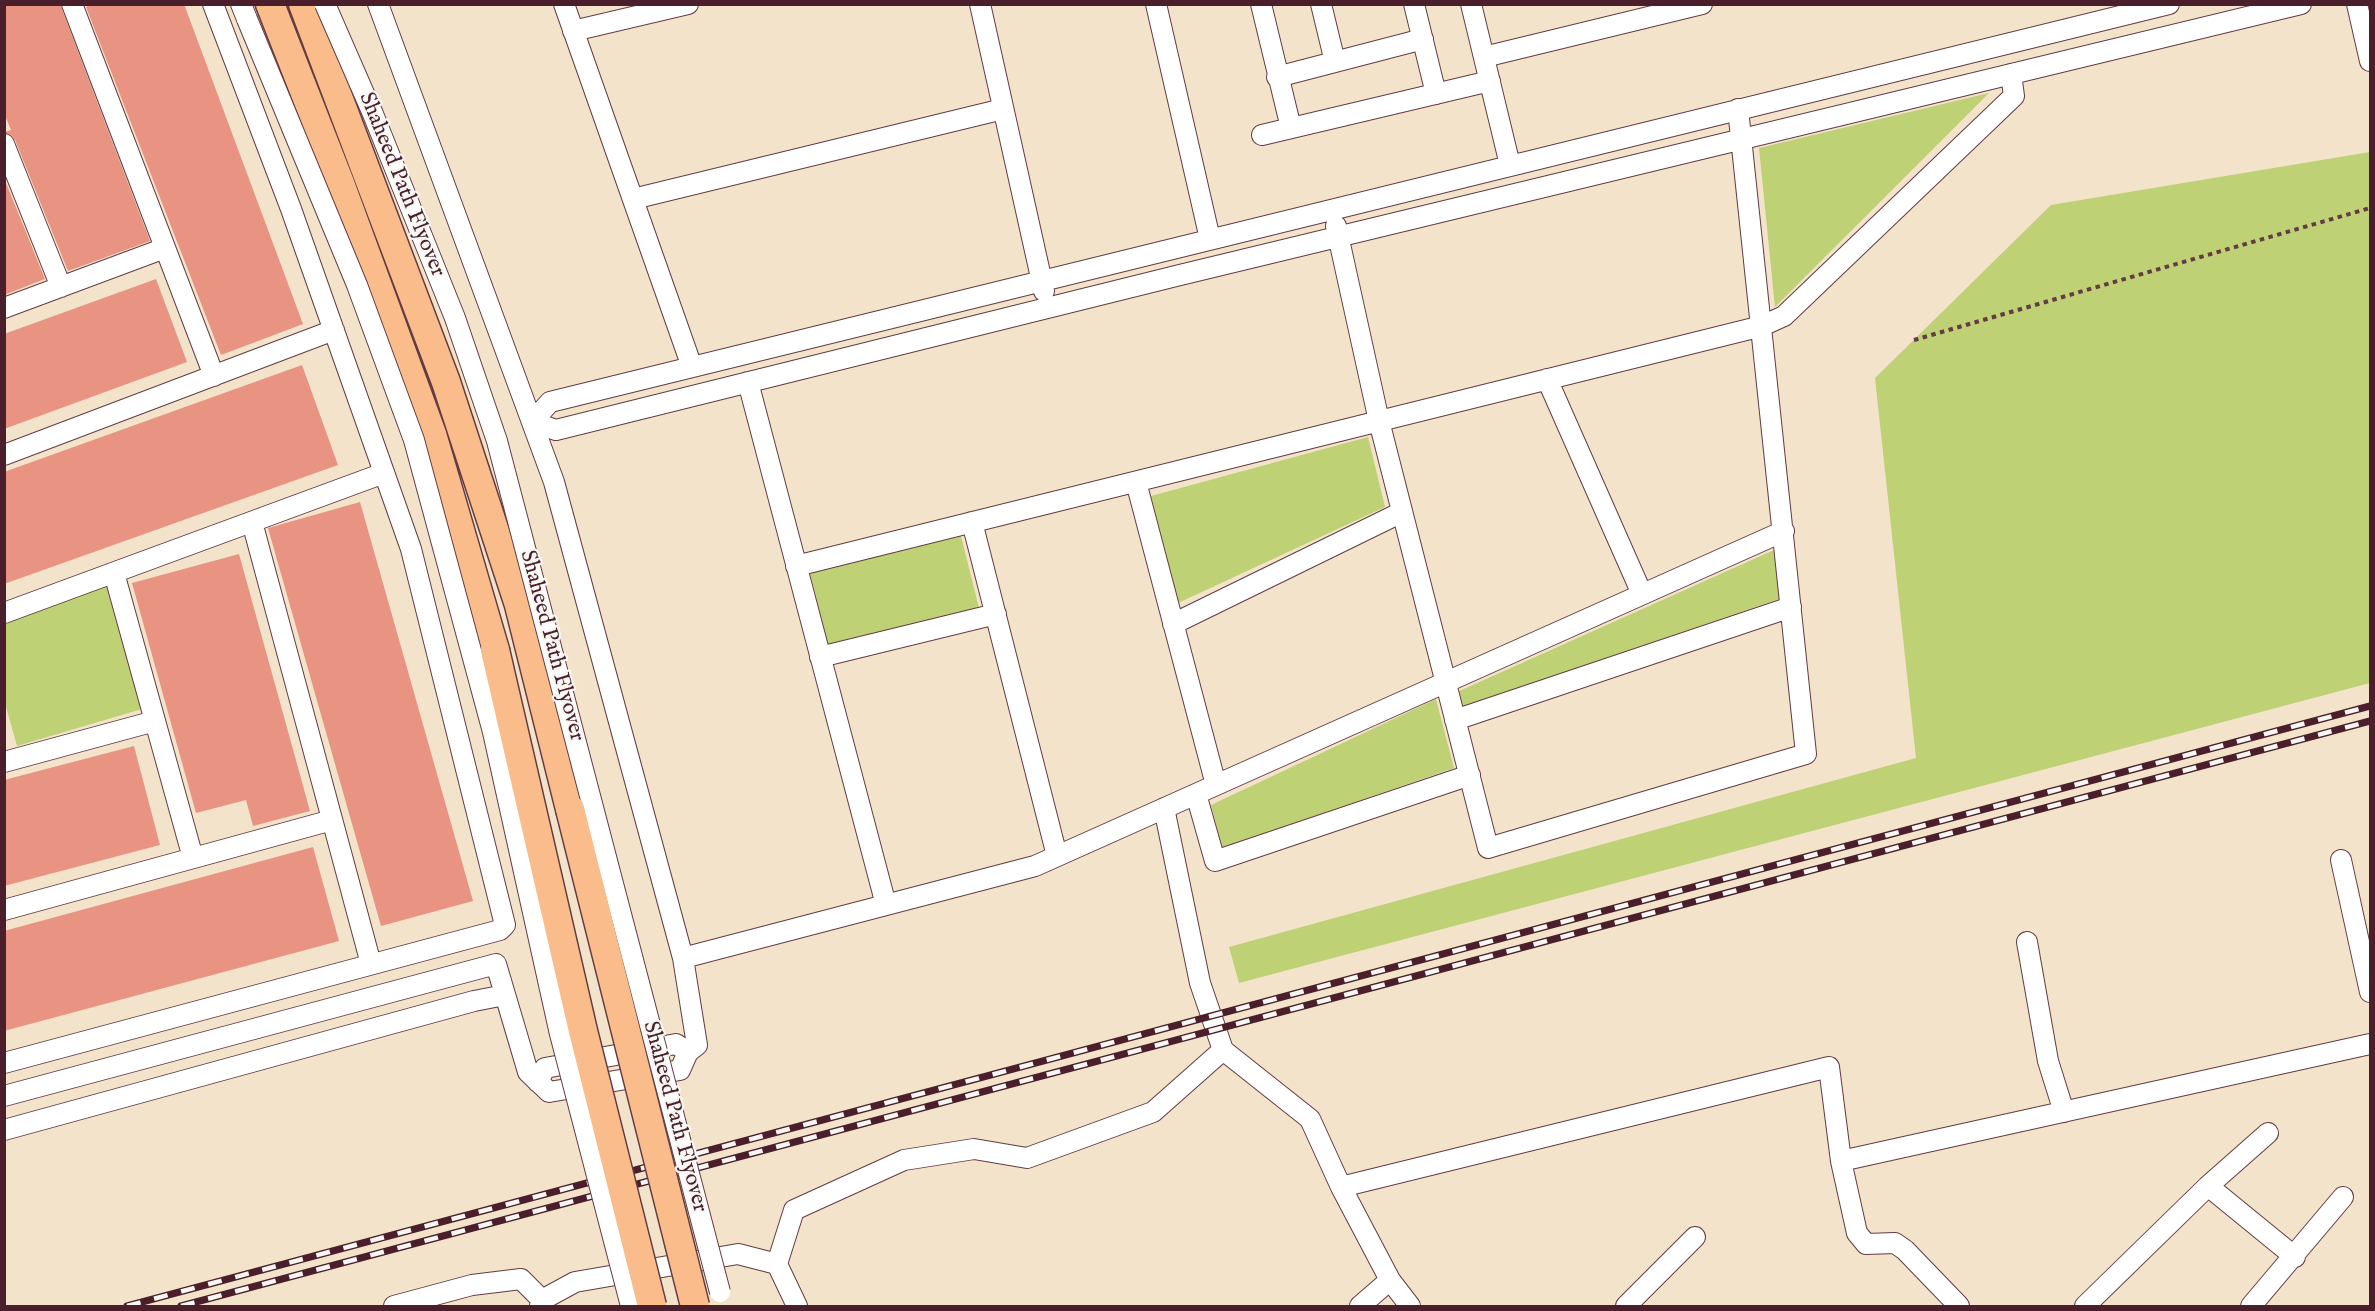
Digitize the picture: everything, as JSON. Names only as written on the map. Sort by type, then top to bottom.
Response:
[{"type":"highway","name":"Shaheed Path Flyover","points":[[303,4],[446,382],[519,604],[695,1306]]},
{"type":"highway","points":[[252,9],[340,183],[432,434],[495,650],[583,1031],[652,1306]]},
{"type":"highway","points":[[466,628],[495,650]]},
{"type":"highway","points":[[570,717],[570,809]]},
{"type":"street","points":[[72,4],[214,376]]},
{"type":"street","points":[[4,1063],[500,930],[506,920],[411,549],[291,209],[213,4]]},
{"type":"street","name":"Shaheed Path Flyover","points":[[324,4],[373,114],[455,318],[496,441],[723,1306]]},
{"type":"street","points":[[4,1096],[496,964],[528,1072],[549,1092],[680,1070],[688,1052],[697,1045],[683,958],[554,482],[378,4]]},
{"type":"street","points":[[564,4],[692,367]]},
{"type":"street","points":[[573,31],[688,4]]},
{"type":"street","points":[[980,4],[1048,308]]},
{"type":"street","points":[[1156,4],[1210,238]]},
{"type":"street","points":[[1261,4],[1291,128]]},
{"type":"street","points":[[1321,4],[1335,62]]},
{"type":"street","points":[[1414,4],[1436,94]]},
{"type":"street","points":[[1471,4],[1510,165]]},
{"type":"street","points":[[1484,57],[1629,13],[1702,4]]},
{"type":"street","points":[[532,422],[556,430],[1338,237],[2301,4]]},
{"type":"street","points":[[2357,4],[2370,61]]},
{"type":"street","points":[[532,422],[550,402],[2161,5],[2165,37]]},
{"type":"street","points":[[252,9],[414,440],[493,732],[560,1034],[631,1306]]},
{"type":"street","points":[[1277,77],[1423,39]]},
{"type":"street","points":[[796,566],[1762,326],[1784,316],[2014,96],[2012,74]]},
{"type":"street","points":[[1262,135],[1490,81]]},
{"type":"street","points":[[633,199],[1003,109]]},
{"type":"street","points":[[1332,208],[1379,421],[1488,848],[1806,754],[1738,109]]},
{"type":"street","points":[[4,144],[61,287]]},
{"type":"street","points":[[4,308],[165,248]]},
{"type":"street","points":[[4,455],[334,330]]},
{"type":"street","points":[[1546,379],[1642,594]]},
{"type":"street","points":[[748,382],[886,905]]},
{"type":"street","points":[[4,613],[384,473]]},
{"type":"street","points":[[1136,482],[1216,785]]},
{"type":"street","points":[[1173,624],[1402,512]]},
{"type":"street","points":[[252,522],[371,964]]},
{"type":"street","points":[[972,522],[1057,856]]},
{"type":"street","points":[[683,958],[1035,866],[1784,531]]},
{"type":"street","points":[[114,573],[193,858]]},
{"type":"street","points":[[1455,720],[1791,607]]},
{"type":"street","points":[[820,657],[996,614]]},
{"type":"street","points":[[4,762],[155,720]]},
{"type":"street","points":[[1196,794],[1215,861],[1470,776]]},
{"type":"street","points":[[1164,808],[1200,984],[1223,1050],[1310,1119],[1341,1187],[1390,1280],[1410,1306]]},
{"type":"street","points":[[4,910],[332,820]]},
{"type":"street","points":[[2341,860],[2370,992]]},
{"type":"street","points":[[2027,942],[2048,1061],[2064,1112]]},
{"type":"street","points":[[4,1130],[462,1005],[505,996]]},
{"type":"street","points":[[1841,1161],[2370,1044]]},
{"type":"street","points":[[797,1306],[777,1264],[794,1210],[904,1160],[974,1149],[1027,1158],[1153,1112],[1223,1050]]},
{"type":"street","points":[[1341,1187],[1829,1067],[1841,1161],[1857,1233],[1866,1244],[1894,1244],[1905,1250],[1959,1306]]},
{"type":"street","points":[[2085,1306],[2208,1186],[2268,1133]]},
{"type":"street","points":[[2208,1186],[2295,1257]]},
{"type":"street","points":[[2251,1306],[2295,1257],[2343,1197]]},
{"type":"street","points":[[1626,1306],[1695,1237]]},
{"type":"street","points":[[394,1306],[472,1285],[521,1279],[542,1304],[575,1282],[738,1254],[777,1264]]},
{"type":"street","points":[[1360,1306],[1390,1280]]},
{"type":"path","points":[[1914,340],[2370,208]]},
{"type":"green space","points":[[1989,93],[1775,307],[1759,148]]},
{"type":"green space","points":[[2370,152],[2370,683],[1239,983],[1229,947],[1916,758],[1875,378],[2051,205]]},
{"type":"green space","points":[[1368,437],[1385,507],[1178,603],[1151,496]]},
{"type":"green space","points":[[961,536],[979,608],[828,645],[810,573]]},
{"type":"green space","points":[[1774,550],[1782,598],[1462,707],[1457,692]]},
{"type":"green space","points":[[107,585],[142,709],[17,746],[5,703],[5,624]]},
{"type":"green space","points":[[1436,699],[1454,768],[1222,848],[1211,805]]},
{"type":"building","points":[[4,4],[60,4],[150,241],[68,271],[15,140],[4,132],[11,130],[4,113]]},
{"type":"building","points":[[91,4],[184,4],[303,324],[221,355],[86,7]]},
{"type":"building","points":[[4,178],[45,279],[4,295]]},
{"type":"building","points":[[156,279],[187,362],[4,429],[4,334]]},
{"type":"building","points":[[302,365],[338,465],[4,584],[4,472]]},
{"type":"building","points":[[360,502],[473,901],[381,926],[268,528]]},
{"type":"building","points":[[239,554],[310,811],[253,826],[246,800],[196,813],[132,583]]},
{"type":"building","points":[[134,746],[160,845],[4,886],[4,780]]},
{"type":"building","points":[[313,847],[339,941],[4,1031],[4,931]]},
{"type":"railway","points":[[127,1306],[2370,706]]},
{"type":"railway","points":[[181,1306],[2370,721]]}]
